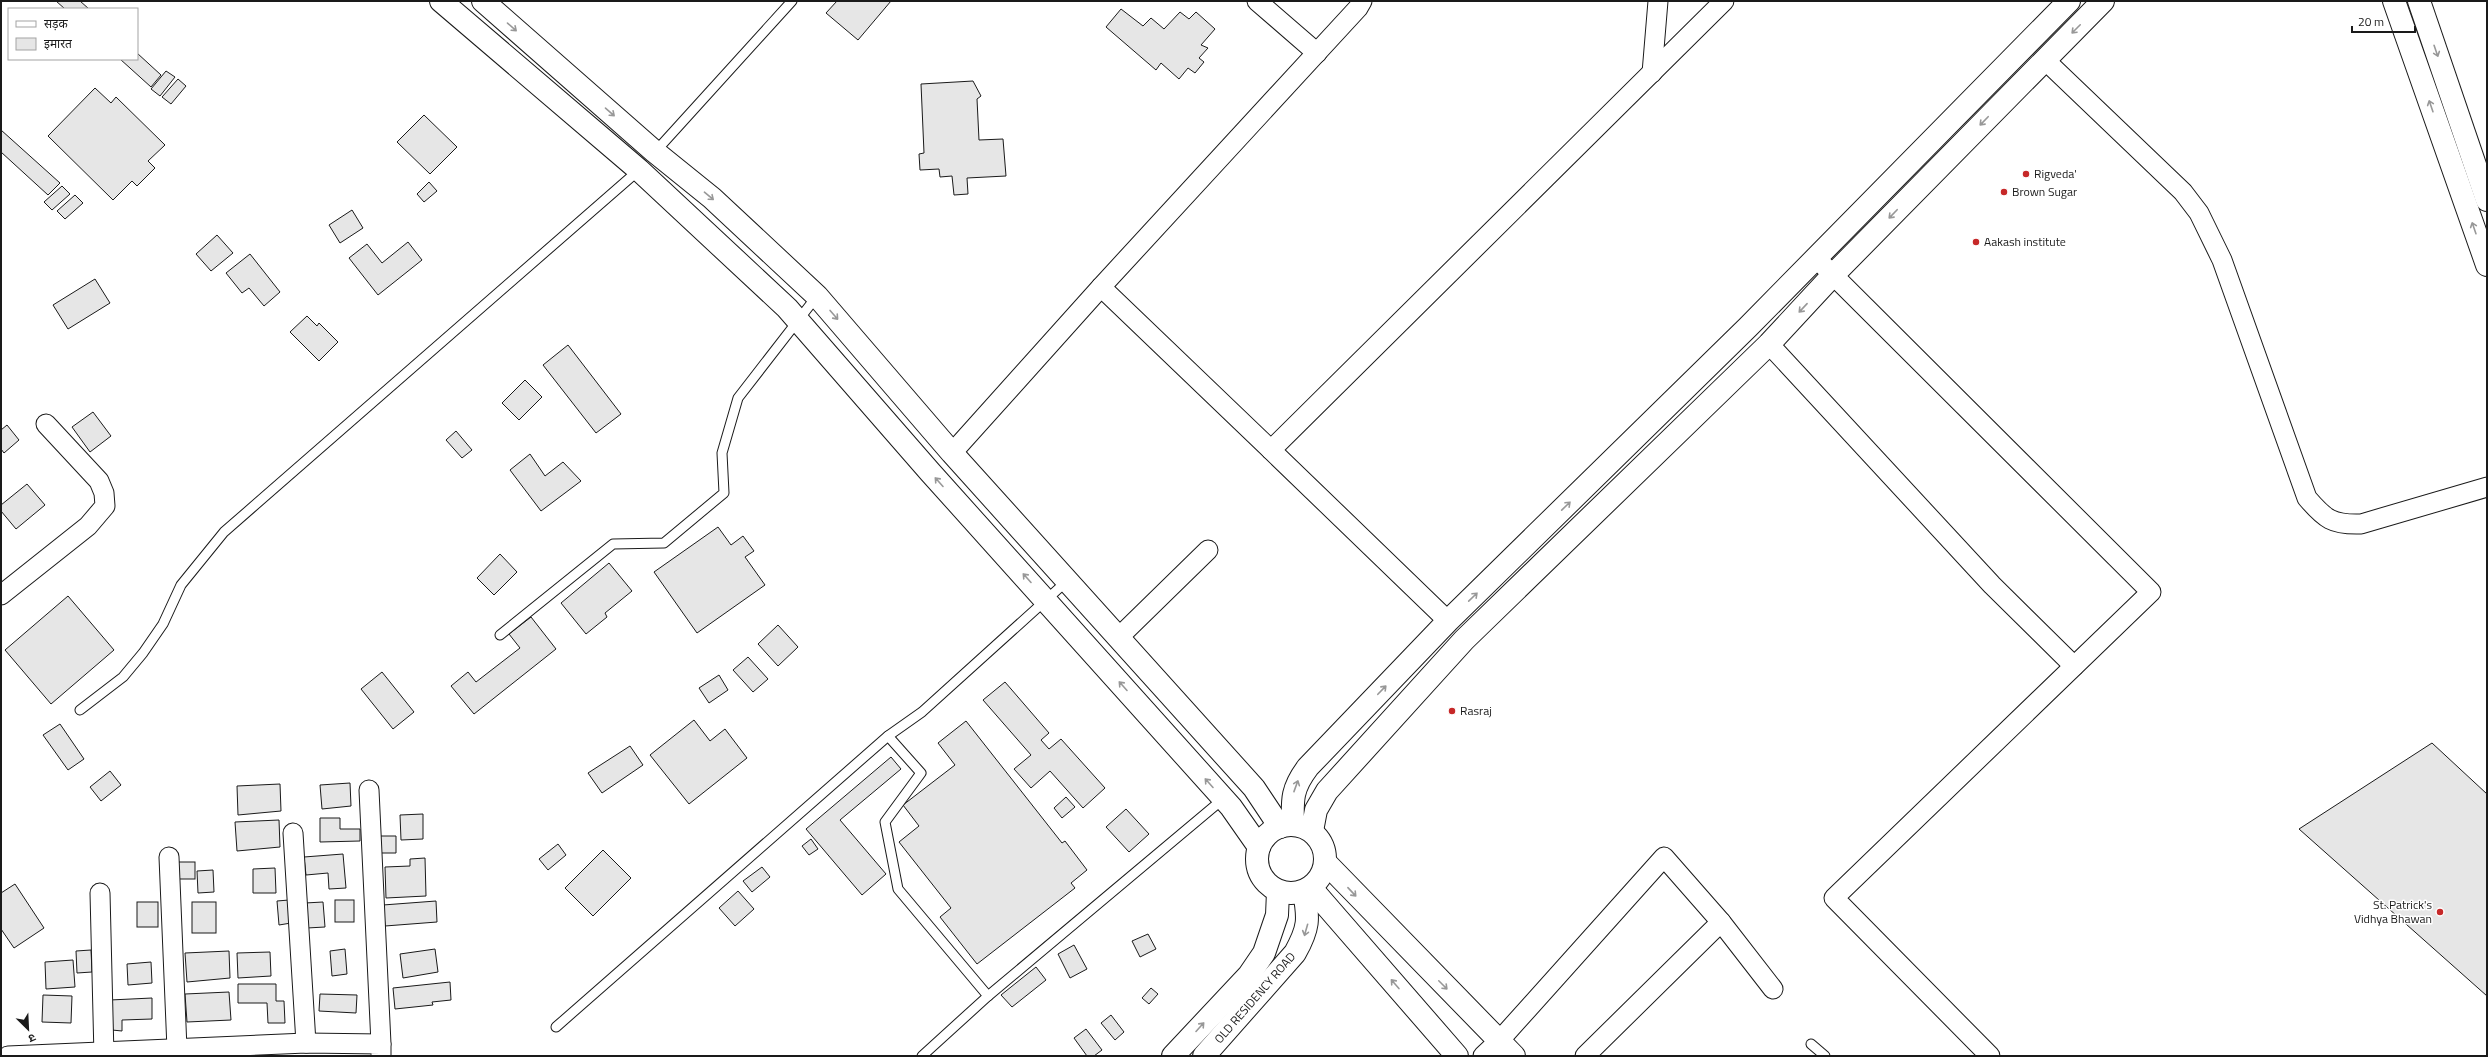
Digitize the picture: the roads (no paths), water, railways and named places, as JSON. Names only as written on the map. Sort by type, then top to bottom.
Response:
[{"type":"main road","points":[[441,1],[639,170],[798,320],[930,472],[1047,600],[1223,799],[1242,821],[1259,847]]},
{"type":"main road","points":[[483,1],[655,152],[712,198],[817,296],[952,453],[1254,788],[1295,827],[1320,839],[1325,851],[1326,863],[1321,877],[1307,890],[1291,894],[1278,892],[1267,884],[1259,873],[1256,860],[1259,847],[1267,835],[1295,827],[1316,810],[1327,791],[1464,640],[1769,344],[1833,275],[2103,1]]},
{"type":"main road","points":[[1295,827],[1294,791],[1301,776],[1448,621],[1816,258],[2069,1]]},
{"type":"main road","points":[[2394,1],[2487,265]]},
{"type":"main road","points":[[2419,1],[2487,200]]},
{"type":"main road","points":[[1326,863],[1506,1049]]},
{"type":"main road","points":[[1307,890],[1457,1056]]},
{"type":"main road","name":"OLD RESIDENCY ROAD","points":[[1204,1056],[1295,953],[1305,935],[1308,922],[1307,890]]},
{"type":"main road","name":"OLD RESIDENCY ROAD","points":[[1173,1056],[1249,975],[1264,953],[1277,915],[1278,892]]},
{"type":"street","points":[[1258,1],[1317,53]]},
{"type":"street","points":[[952,453],[1101,286],[1317,53],[1358,8],[1362,1]]},
{"type":"street","points":[[1652,73],[1658,1]]},
{"type":"street","points":[[1271,450],[1724,1]]},
{"type":"street","points":[[2045,60],[2183,192],[2199,213],[2222,260],[2307,498],[2324,518],[2342,525],[2360,524],[2487,487]]},
{"type":"street","points":[[1816,258],[2150,592],[1834,898],[1990,1056]]},
{"type":"street","points":[[1101,286],[1448,621]]},
{"type":"street","points":[[1769,344],[1992,585],[2074,666]]},
{"type":"street","points":[[1,595],[88,526],[104,506],[104,493],[99,481],[46,424]]},
{"type":"street","points":[[1119,637],[1208,550]]},
{"type":"street","points":[[8,1056],[104,1054],[306,1043],[381,1050],[369,790]]},
{"type":"street","points":[[293,833],[306,1043]]},
{"type":"street","points":[[169,857],[177,1049]]},
{"type":"street","points":[[1483,1056],[1506,1049],[1664,857],[1721,922],[1774,989]]},
{"type":"street","points":[[100,893],[104,1054]]},
{"type":"street","points":[[1585,1056],[1721,922]]},
{"type":"lane","points":[[655,152],[792,1]]},
{"type":"lane","points":[[80,710],[123,677],[143,653],[163,624],[181,585],[224,532],[639,170]]},
{"type":"lane","points":[[500,635],[613,544],[664,543],[724,493],[722,453],[738,398],[817,296]]},
{"type":"lane","points":[[556,1027],[888,736],[922,712],[1068,581]]},
{"type":"lane","points":[[888,736],[921,773],[884,822],[898,889],[988,996]]},
{"type":"lane","points":[[922,1056],[988,996],[1223,799]]},
{"type":"lane","points":[[1811,1044],[1825,1056]]},
{"type":"place","name":"Rigveda'","points":[[2026,174]]},
{"type":"place","name":"Brown Sugar","points":[[2004,192]]},
{"type":"place","name":"Aakash institute","points":[[1976,242]]},
{"type":"place","name":"Rasraj","points":[[1452,711]]},
{"type":"place","name":"St. Patrick's Vidhya Bhawan","points":[[2440,912]]}]
